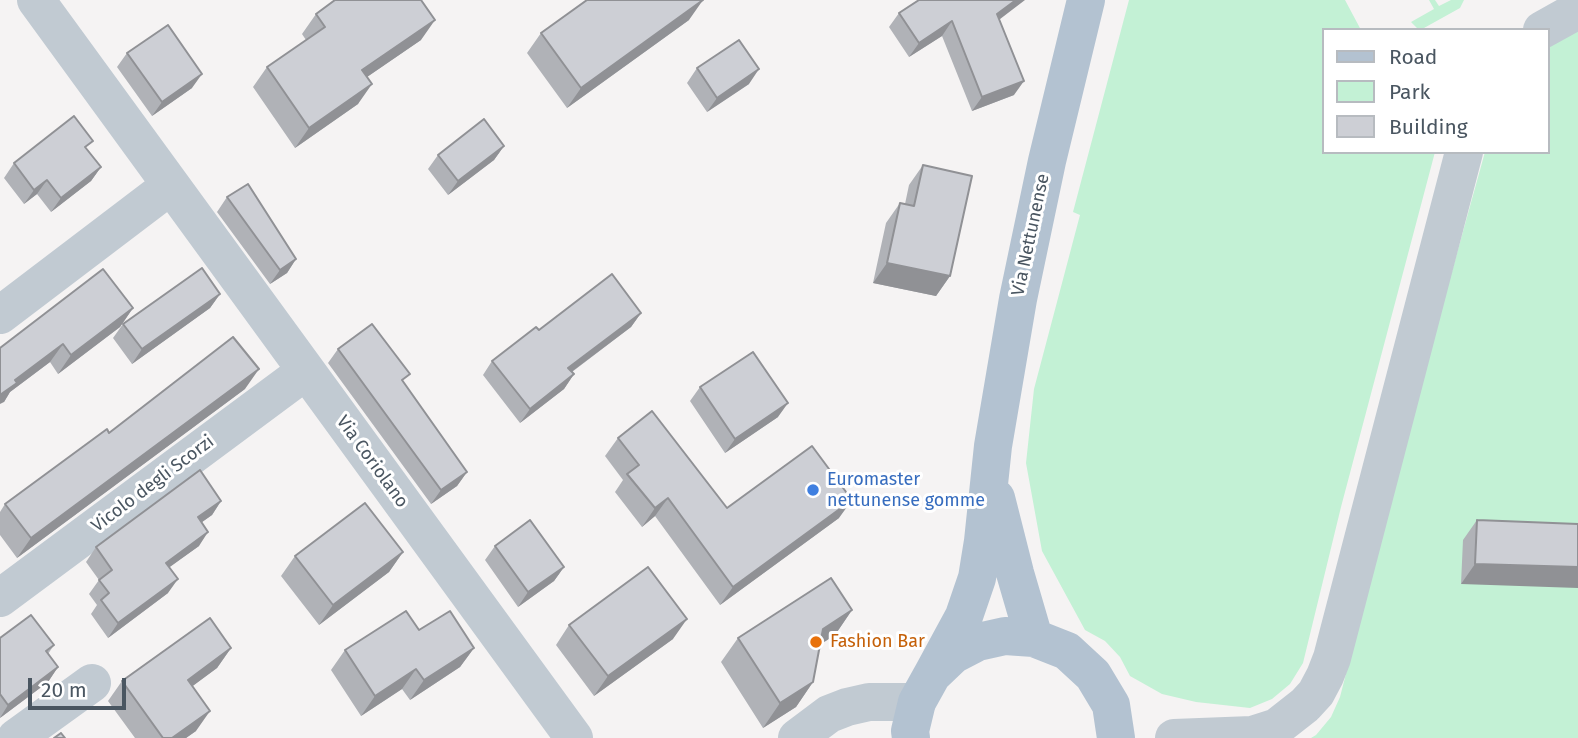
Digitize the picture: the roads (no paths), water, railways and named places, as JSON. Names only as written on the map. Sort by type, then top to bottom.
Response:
[{"type":"main road","name":"Via Nettunense","points":[[920,705],[974,590],[980,564],[989,472],[1001,392],[1036,207],[1086,0]]},
{"type":"main road","name":"Via Nettunense","points":[[989,472],[1034,638]]},
{"type":"main road","points":[[920,705],[953,656],[978,642],[1005,636],[1034,638],[1067,651],[1093,674],[1111,705],[1116,738]]},
{"type":"street","name":"Via Coriolano","points":[[36,0],[574,738]]},
{"type":"street","points":[[1546,28],[1578,10]]},
{"type":"street","points":[[1174,738],[1252,735],[1277,727],[1305,705],[1316,693],[1325,676],[1332,658],[1463,154]]},
{"type":"street","points":[[0,316],[170,186]]},
{"type":"street","name":"Vicolo degli Scorzi","points":[[0,597],[306,371]]},
{"type":"street","points":[[16,738],[92,683]]},
{"type":"street","points":[[797,738],[829,714],[847,707],[869,702],[920,705]]},
{"type":"place","name":"Euromaster nettunense gomme","points":[[813,490]]},
{"type":"place","name":"Fashion Bar","points":[[816,642]]}]
